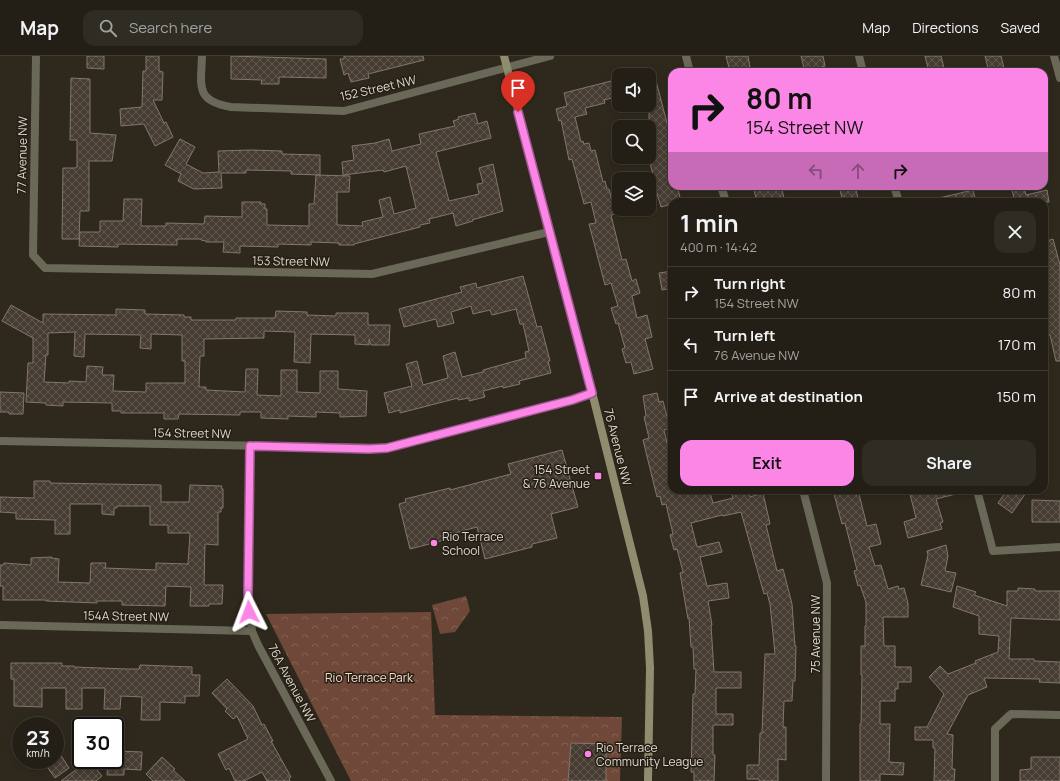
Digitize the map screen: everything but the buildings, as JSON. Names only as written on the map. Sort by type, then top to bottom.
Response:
[{"type":"street","name":"77 Avenue NW","points":[[33,255],[36,56]]},
{"type":"street","name":"152 Street NW","points":[[202,56],[202,90],[204,96],[214,104],[231,107],[344,111],[550,56]]},
{"type":"street","name":"76 Avenue NW","points":[[504,56],[592,393],[643,596],[646,613],[650,668],[648,781]]},
{"type":"street","points":[[686,56],[689,68]]},
{"type":"street","points":[[859,56],[862,68]]},
{"type":"street","points":[[1054,56],[1060,78]]},
{"type":"street","name":"153 Street NW","points":[[33,255],[45,268],[372,274],[549,232]]},
{"type":"street","name":"154 Street NW","points":[[0,441],[369,449],[387,448],[557,404],[592,393]]},
{"type":"street","name":"76A Avenue NW","points":[[250,446],[248,595],[252,630],[258,645],[331,781]]},
{"type":"street","name":"75 Avenue NW","points":[[804,494],[827,583],[826,781]]},
{"type":"street","points":[[978,494],[993,551],[1060,548]]},
{"type":"street","name":"154A Street NW","points":[[0,625],[252,630]]},
{"type":"street","points":[[995,781],[995,729],[1011,714],[1060,715]]},
{"type":"green space","points":[[466,596],[470,611],[455,632],[440,634],[432,605]]},
{"type":"green space","name":"Rio Terrace Park","points":[[431,612],[435,715],[622,717],[620,781],[351,781],[266,614]]},
{"type":"place","name":"154 Street & 76 Avenue","points":[[598,476]]},
{"type":"place","name":"Rio Terrace School","points":[[434,543]]},
{"type":"place","name":"Rio Terrace Community League","points":[[588,754]]},
{"type":"route","points":[[249,612],[250,446],[369,449],[387,448],[572,400],[592,393],[518,112]]}]
